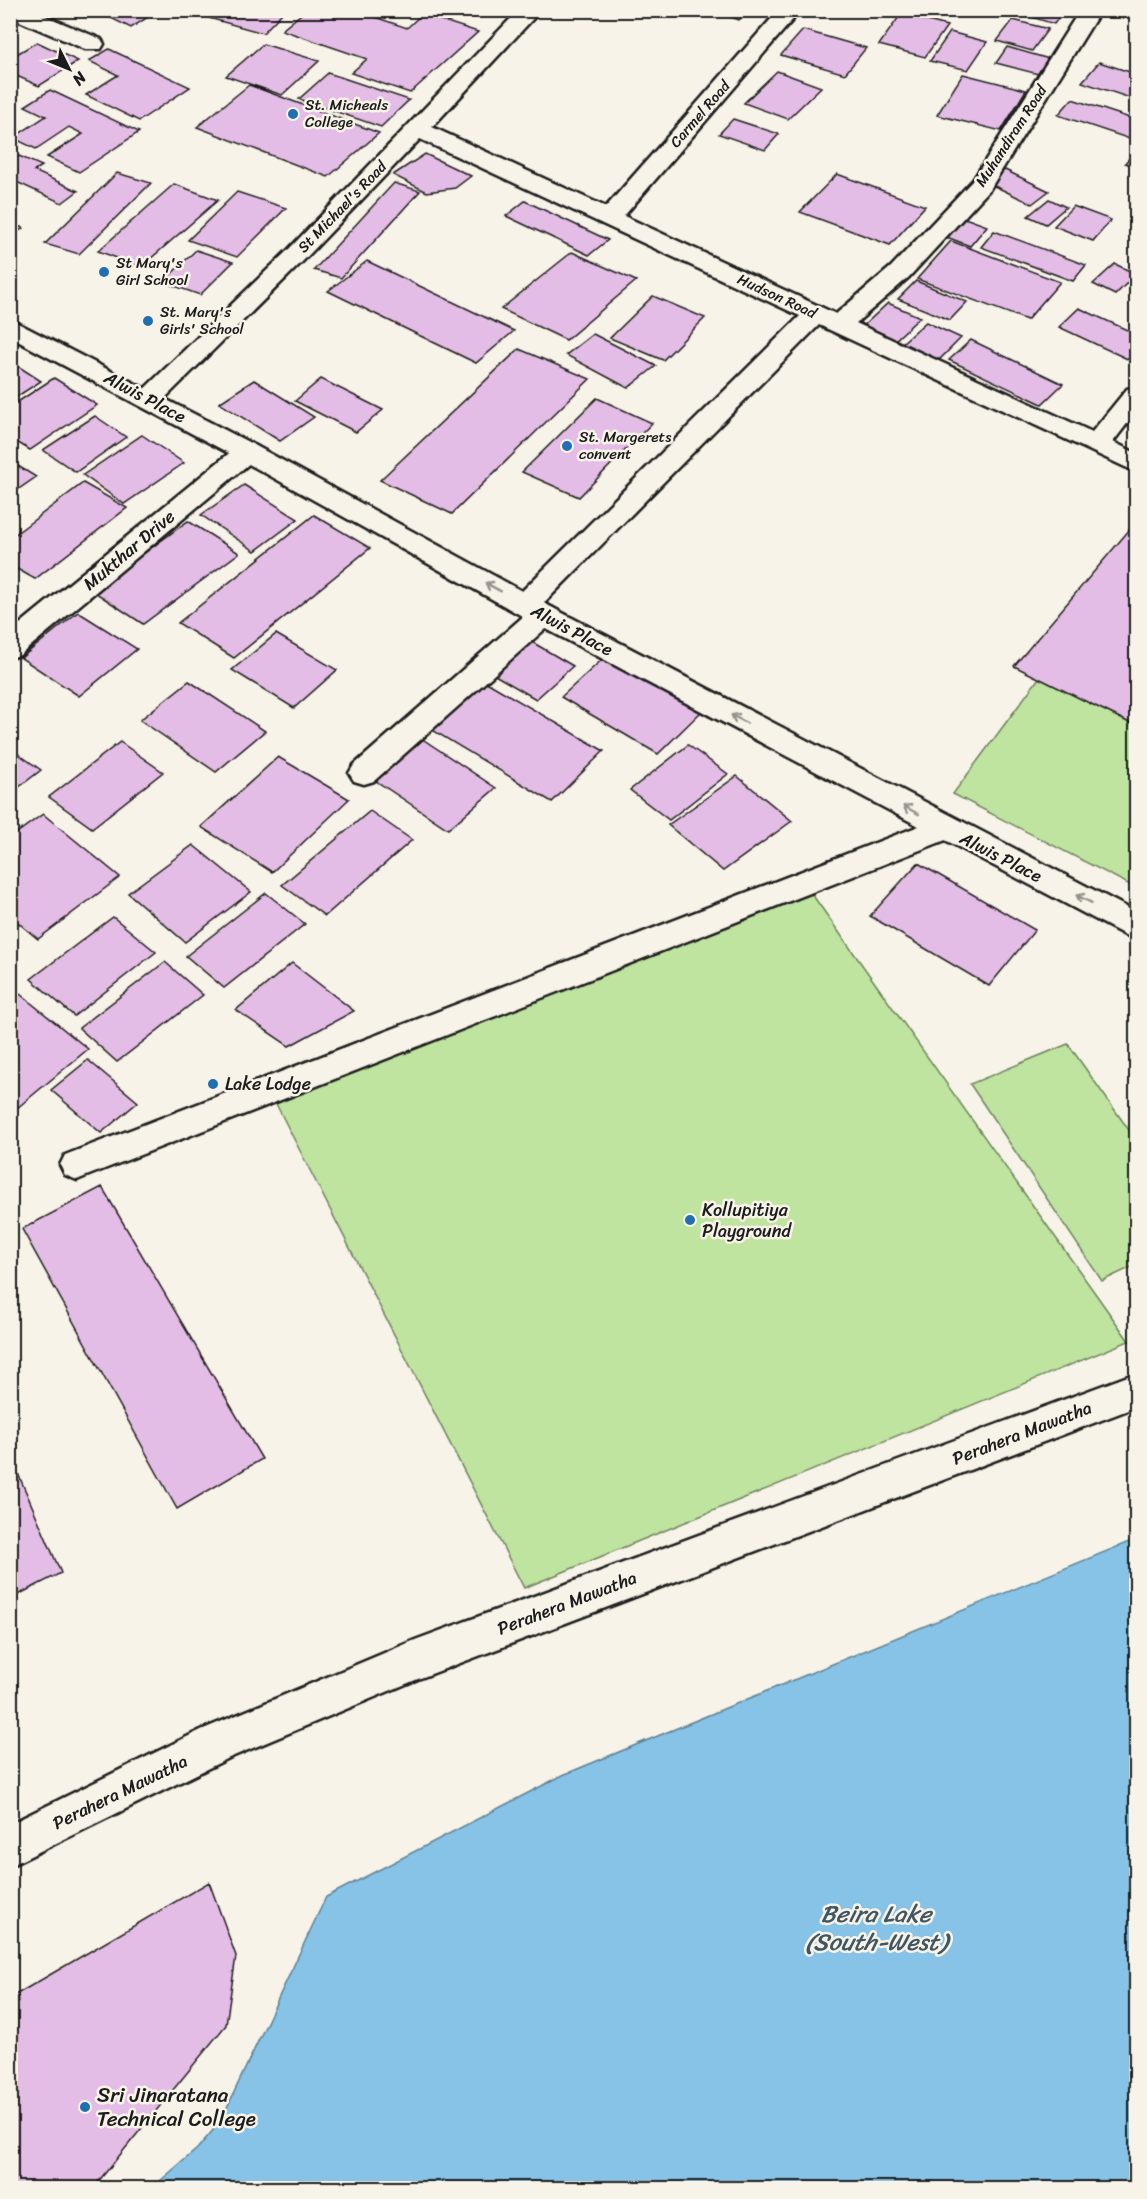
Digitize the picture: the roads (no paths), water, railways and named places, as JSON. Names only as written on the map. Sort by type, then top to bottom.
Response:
[{"type":"street","points":[[11,10],[93,44]]},
{"type":"street","name":"St Michael's Road","points":[[148,399],[295,256],[531,10]]},
{"type":"street","name":"Carmel Road","points":[[609,218],[791,10]]},
{"type":"street","name":"Muhandiram Road","points":[[364,773],[534,610],[827,319],[900,272],[982,184],[1091,10]]},
{"type":"street","name":"Hudson Road","points":[[418,129],[1137,463]]},
{"type":"street","name":"Alwis Place","points":[[14,333],[148,399],[534,610],[945,828],[1137,926]]},
{"type":"street","points":[[1097,444],[1137,395]]},
{"type":"street","name":"Mukthar Drive","points":[[10,648],[247,452]]},
{"type":"street","points":[[77,1165],[945,828]]},
{"type":"street","name":"Perahera Mawatha","points":[[10,1846],[215,1744],[415,1660],[1137,1390]]},
{"type":"water","name":"Beira Lake (South-West)","points":[[1136,1539],[1136,2188],[152,2188],[197,2149],[220,2122],[326,1897],[563,1775]]},
{"type":"place","name":"St. Micheals College","points":[[293,114]]},
{"type":"place","name":"St Mary's Girl School","points":[[104,272]]},
{"type":"place","name":"St. Mary's Girls' School","points":[[148,321]]},
{"type":"place","name":"St. Margerets convent","points":[[567,446]]},
{"type":"place","name":"Lake Lodge","points":[[213,1084]]},
{"type":"place","name":"Kollupitiya Playground","points":[[690,1220]]},
{"type":"place","name":"Sri Jinaratana Technical College","points":[[85,2107]]}]
